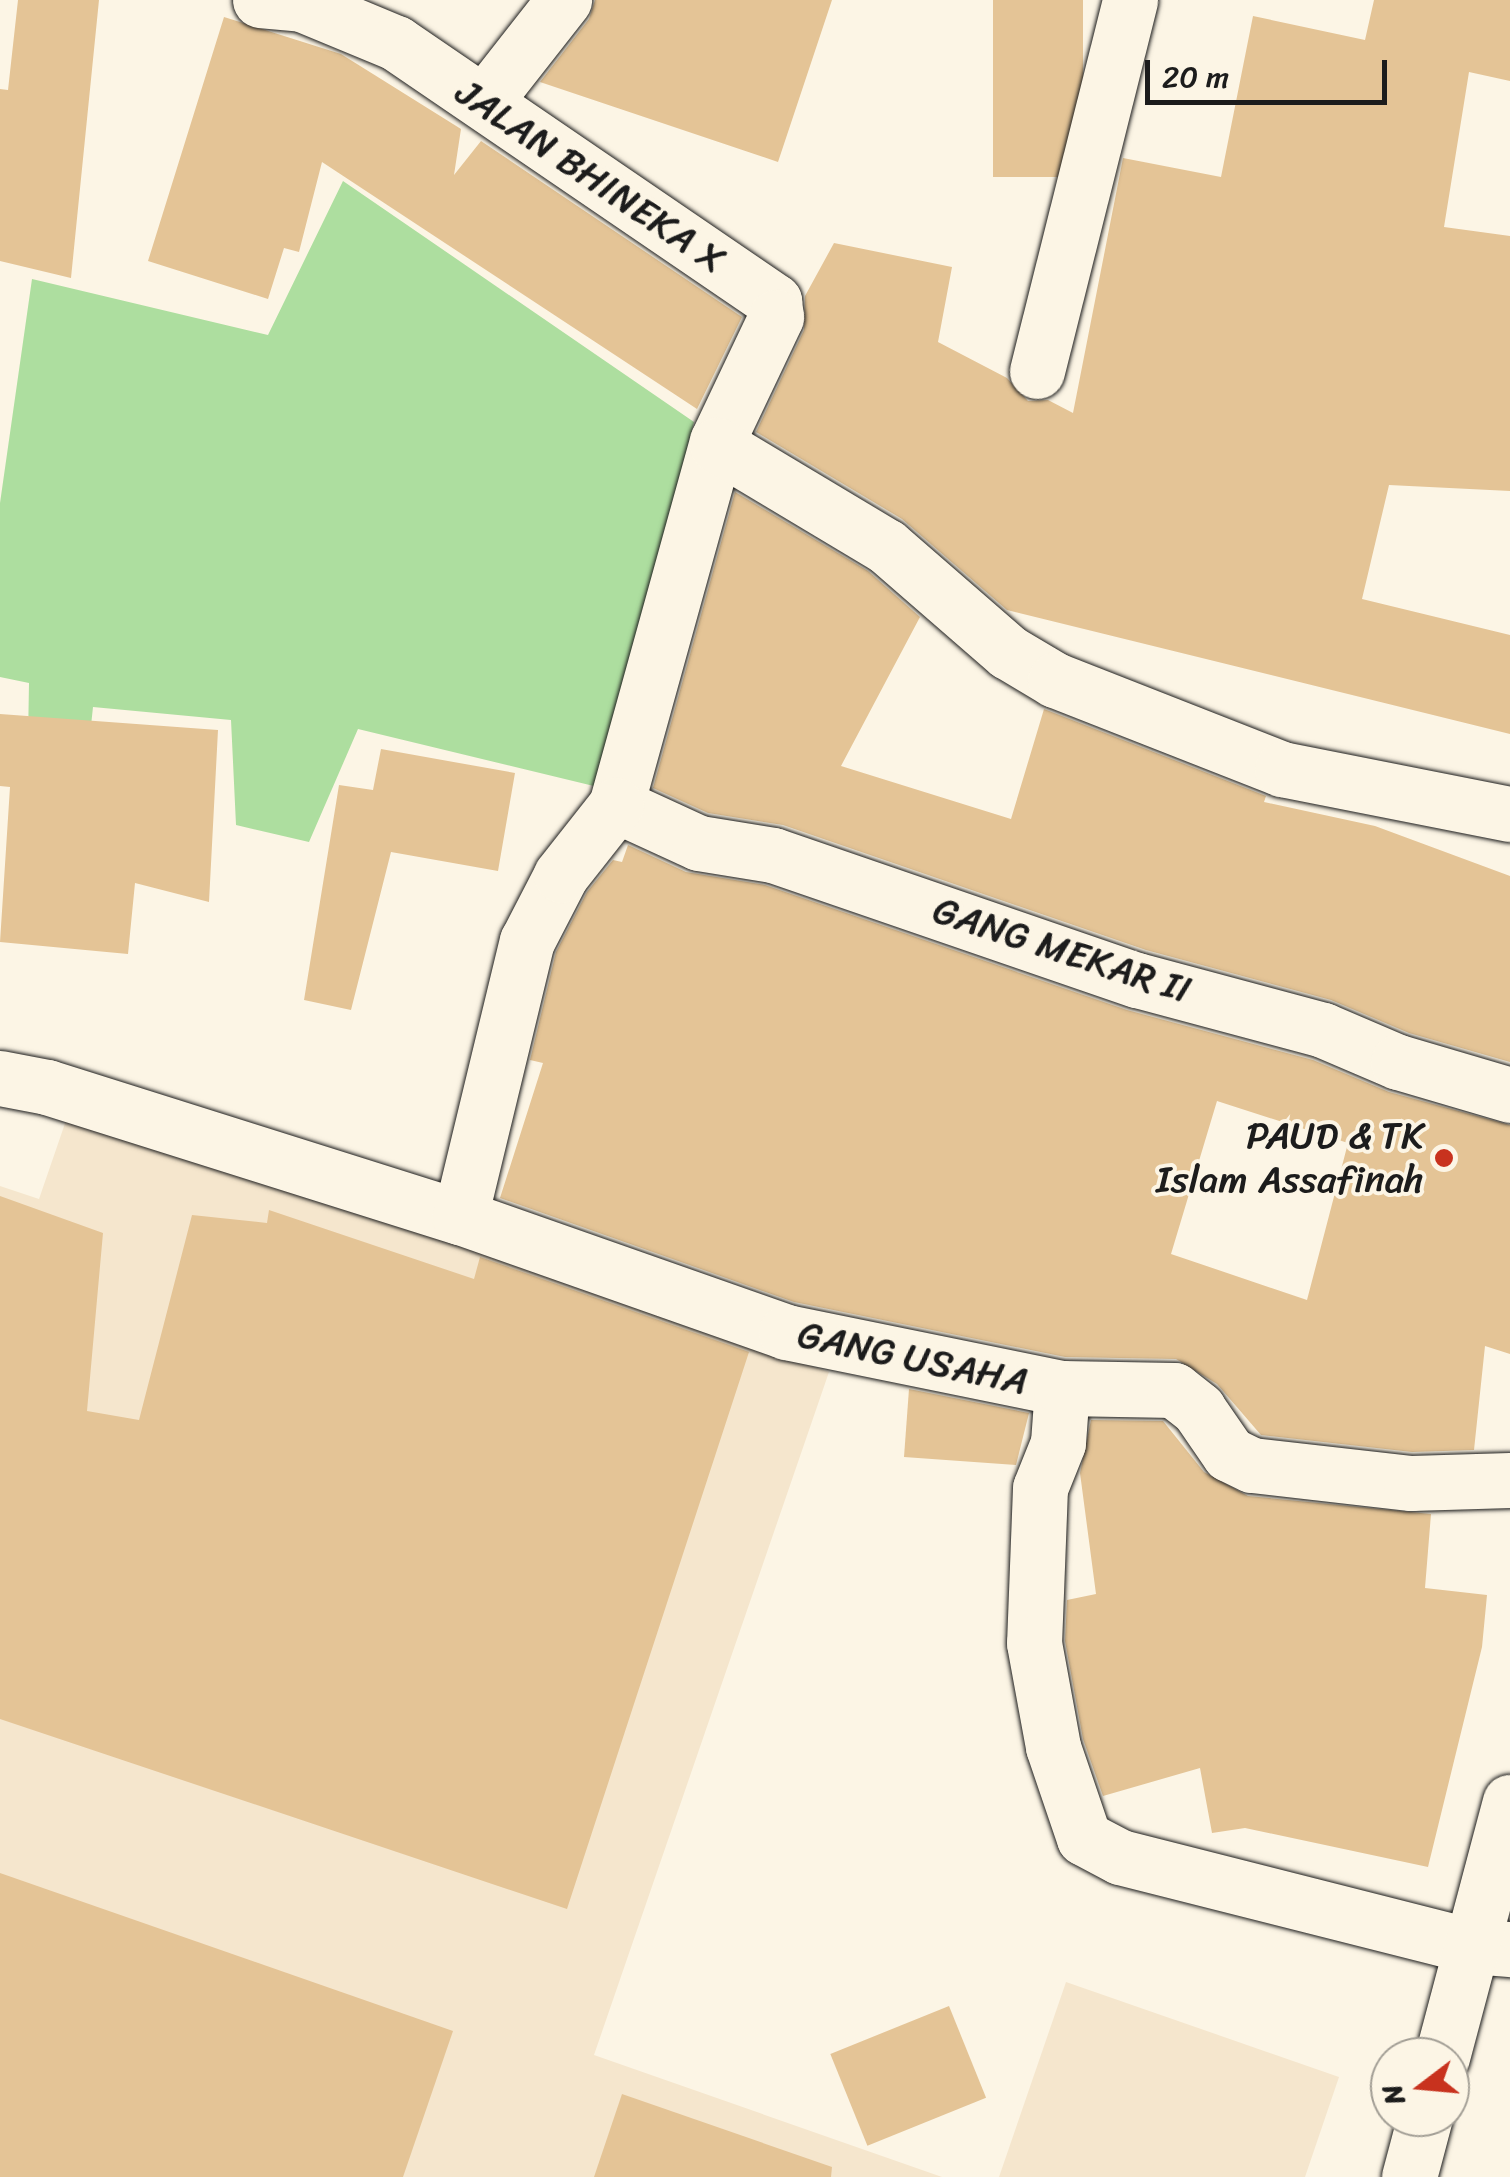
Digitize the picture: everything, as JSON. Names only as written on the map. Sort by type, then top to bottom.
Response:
[{"type":"street","name":"JALAN BHINEKA X","points":[[260,0],[302,4],[396,43],[774,301],[776,317],[717,445]]},
{"type":"street","points":[[484,102],[564,0]]},
{"type":"street","points":[[1036,372],[1130,0]]},
{"type":"street","points":[[460,1217],[527,941],[561,875],[616,805],[717,445],[886,546],[1008,652],[1055,680],[1282,770],[1510,814]]},
{"type":"street","name":"GANG MEKAR II","points":[[616,805],[699,843],[773,855],[1137,980],[1324,1030],[1398,1062],[1510,1095]]},
{"type":"street","name":"GANG USAHA","points":[[0,1078],[47,1087],[460,1217],[786,1332],[1062,1388],[1058,1443],[1040,1488],[1034,1643],[1052,1747],[1084,1838],[1120,1857],[1491,1948]]},
{"type":"street","points":[[1062,1388],[1174,1390],[1198,1410],[1229,1454],[1252,1466],[1411,1483],[1510,1480]]},
{"type":"street","points":[[1451,2037],[1491,1948],[1510,1802]]},
{"type":"street","points":[[1409,2177],[1420,2137]]},
{"type":"shaded area","points":[[71,1106],[829,1372],[594,2055],[942,2177],[0,2177],[0,1186],[39,1199]]},
{"type":"shaded area","points":[[1066,1982],[1339,2077],[1305,2177],[999,2177]]},
{"type":"green space","points":[[343,181],[694,422],[602,788],[358,729],[309,842],[236,825],[231,720],[93,707],[83,801],[27,796],[29,683],[0,677],[0,503],[32,279],[268,335]]},
{"type":"building","points":[[18,0],[99,0],[71,278],[0,261],[0,89],[8,90]]},
{"type":"building","points":[[595,0],[832,0],[778,162],[540,82],[589,19]]},
{"type":"building","points":[[993,0],[1083,0],[1083,177],[993,177]]},
{"type":"building","points":[[1374,0],[1510,0],[1510,81],[1469,72],[1444,227],[1510,236],[1510,491],[1389,485],[1362,599],[1510,635],[1510,734],[1007,610],[902,519],[756,432],[804,330],[805,296],[834,243],[952,267],[938,342],[1007,378],[1028,401],[1048,400],[1073,413],[1123,158],[1221,177],[1253,16],[1365,40]]},
{"type":"building","points":[[224,17],[341,54],[461,129],[454,175],[481,141],[742,317],[697,409],[322,162],[299,252],[284,248],[268,299],[148,261]]},
{"type":"building","points":[[735,492],[868,571],[920,617],[841,766],[1011,819],[1044,709],[1266,796],[1264,802],[1375,826],[1510,876],[1510,1062],[1409,1033],[1331,1000],[1146,950],[783,825],[708,813],[653,788]]},
{"type":"building","points":[[0,714],[218,730],[209,902],[135,883],[128,954],[0,942],[10,787],[0,786]]},
{"type":"building","points":[[381,749],[515,773],[498,871],[391,852],[351,1010],[304,1000],[339,785],[373,790]]},
{"type":"building","points":[[628,845],[686,872],[765,885],[1127,1010],[1313,1060],[1389,1092],[1510,1125],[1510,1354],[1485,1346],[1474,1450],[1412,1452],[1261,1435],[1217,1384],[1176,1359],[1065,1357],[794,1302],[500,1198],[543,1063],[530,1060],[556,952],[587,892],[613,860],[622,862]],"holes":[[[1217,1101],[1348,1143],[1307,1300],[1171,1254]]]},
{"type":"building","points":[[0,1196],[103,1233],[87,1411],[139,1420],[192,1215],[267,1223],[269,1210],[474,1279],[480,1257],[749,1352],[567,1909],[0,1719]]},
{"type":"building","points":[[909,1389],[1029,1413],[1016,1465],[904,1457]]},
{"type":"building","points":[[1091,1420],[1163,1421],[1204,1472],[1248,1496],[1431,1514],[1425,1588],[1487,1595],[1482,1647],[1428,1867],[1245,1828],[1212,1833],[1200,1768],[1103,1796],[1083,1739],[1065,1641],[1067,1600],[1096,1594],[1080,1473]]},
{"type":"building","points":[[0,1873],[453,2031],[403,2177],[0,2177]]},
{"type":"building","points":[[949,2006],[986,2098],[867,2146],[830,2054]]},
{"type":"building","points":[[622,2094],[832,2167],[831,2177],[594,2177]]},
{"type":"place","name":"PAUD & TK Islam Assafinah","points":[[1444,1158]]}]
